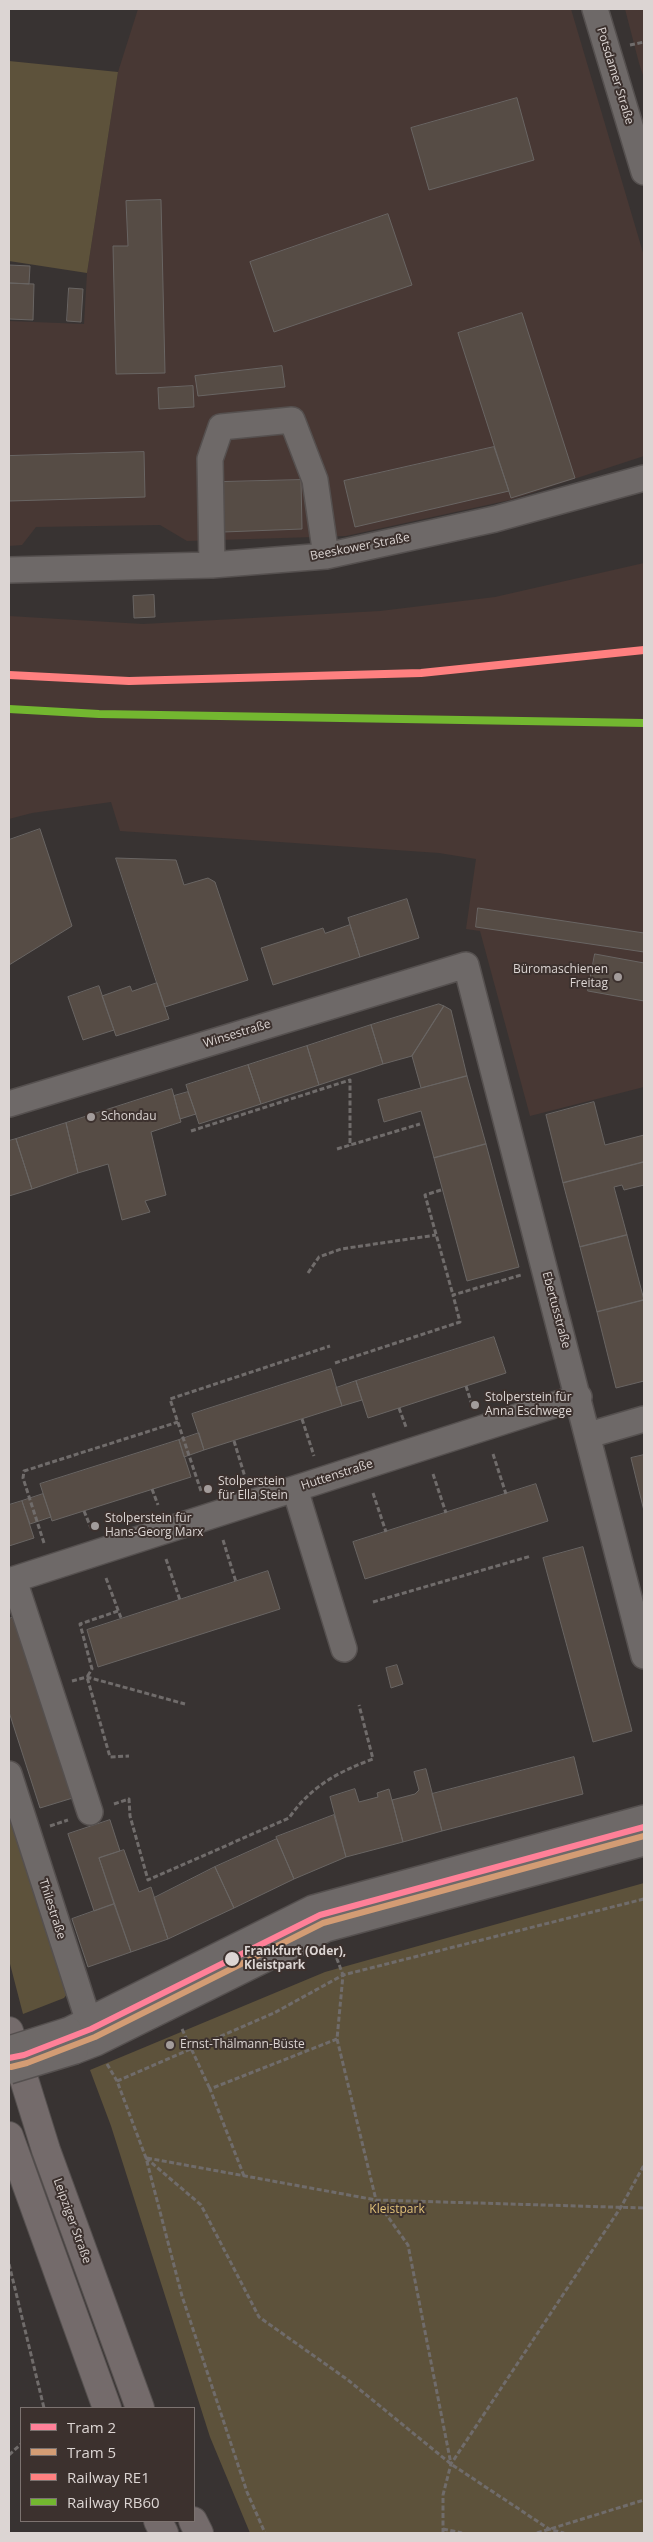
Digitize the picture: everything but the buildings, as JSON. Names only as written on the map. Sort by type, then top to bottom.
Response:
[{"type":"main road","name":"Leipziger Straße","points":[[9,2031],[46,2150],[140,2407]]},
{"type":"main road","points":[[9,2136],[107,2407]]},
{"type":"street","name":"Potsdamer Straße","points":[[595,9],[644,172]]},
{"type":"street","points":[[212,565],[210,459],[221,427],[292,420],[316,480],[326,556]]},
{"type":"street","name":"Beeskower Straße","points":[[9,570],[212,565],[326,556],[495,520],[644,478]]},
{"type":"street","name":"Winsestraße","points":[[9,1104],[466,965]]},
{"type":"street","name":"Ebertusstraße","points":[[466,965],[589,1435],[644,1656]]},
{"type":"street","name":"Huttenstraße","points":[[12,1581],[579,1397]]},
{"type":"street","points":[[589,1435],[644,1419]]},
{"type":"street","points":[[296,1489],[344,1649]]},
{"type":"street","points":[[12,1581],[90,1812]]},
{"type":"street","name":"Thilestraße","points":[[9,1774],[82,2037]]},
{"type":"street","points":[[9,2072],[82,2037],[313,1908],[644,1818]]},
{"type":"street","points":[[9,2050],[82,2037],[171,2006],[326,1928],[644,1843]]},
{"type":"path","points":[[192,1131],[350,1080],[350,1146]]},
{"type":"path","points":[[337,1150],[420,1124]]},
{"type":"path","points":[[335,1363],[460,1322],[425,1195],[441,1190]]},
{"type":"path","points":[[308,1273],[319,1257],[341,1249],[436,1235]]},
{"type":"path","points":[[453,1295],[545,1268]]},
{"type":"path","points":[[202,1491],[170,1399],[330,1346]]},
{"type":"path","points":[[466,1386],[472,1406]]},
{"type":"path","points":[[399,1408],[406,1427]]},
{"type":"path","points":[[302,1419],[314,1456]]},
{"type":"path","points":[[44,1543],[23,1478],[24,1471],[178,1422]]},
{"type":"path","points":[[234,1441],[246,1477]]},
{"type":"path","points":[[493,1454],[506,1494]]},
{"type":"path","points":[[433,1474],[446,1513]]},
{"type":"path","points":[[152,1489],[158,1505]]},
{"type":"path","points":[[373,1493],[386,1532]]},
{"type":"path","points":[[84,1511],[90,1528]]},
{"type":"path","points":[[223,1540],[236,1582]]},
{"type":"path","points":[[373,1602],[531,1556]]},
{"type":"path","points":[[166,1559],[180,1600]]},
{"type":"path","points":[[106,1578],[121,1618]]},
{"type":"path","points":[[118,1611],[80,1624],[92,1669],[87,1677],[110,1757],[129,1756]]},
{"type":"path","points":[[49,1688],[87,1677],[185,1704]]},
{"type":"path","points":[[129,1799],[130,1816],[148,1880],[289,1818],[300,1802],[339,1772],[373,1759],[359,1705]]},
{"type":"path","points":[[116,2081],[274,2013],[343,1975],[644,1899]]},
{"type":"path","points":[[326,1928],[343,1975],[337,2039],[376,2200],[408,2245],[451,2464]]},
{"type":"path","points":[[171,2006],[210,2090],[244,2176]]},
{"type":"path","points":[[82,2037],[116,2081],[146,2158],[182,2296],[247,2492],[265,2533]]},
{"type":"path","points":[[210,2090],[337,2039]]},
{"type":"path","points":[[146,2158],[376,2200],[644,2208]]},
{"type":"path","points":[[146,2158],[201,2206],[259,2317],[348,2380],[451,2464],[549,2529],[564,2533]]},
{"type":"path","points":[[462,2533],[443,2531],[443,2495],[451,2464],[621,2207],[644,2165]]},
{"type":"path","points":[[9,2264],[44,2407]]},
{"type":"path","points":[[9,2455],[20,2445]]},
{"type":"path","points":[[537,2533],[644,2500]]},
{"type":"shaded area","points":[[138,9],[571,9],[644,256],[644,456],[510,500],[346,536],[187,541],[160,525],[36,527],[22,545],[9,546],[9,321],[84,324],[87,273],[118,72]]},
{"type":"shaded area","points":[[625,9],[644,9],[644,78],[639,63]]},
{"type":"shaded area","points":[[644,563],[644,1087],[530,1116],[480,931],[466,929],[476,859],[439,853],[120,831],[111,802],[32,813],[9,819],[9,616],[143,624],[380,611],[495,597]]},
{"type":"green space","points":[[9,61],[118,72],[87,273],[9,261]]},
{"type":"green space","points":[[9,1801],[68,1993],[64,1998],[23,2014],[9,1960]]},
{"type":"green space","name":"Kleistpark","points":[[644,1883],[644,2533],[250,2533],[210,2437],[111,2126],[90,2070],[325,1972]]},
{"type":"tram line","name":"2","points":[[9,2058],[24,2055],[91,2029],[320,1915],[644,1827]]},
{"type":"tram line","name":"5","points":[[11,2067],[27,2063],[95,2037],[323,1923],[644,1836]]},
{"type":"rail line","name":"RE1","points":[[9,675],[129,681],[421,673],[644,650]]},
{"type":"rail line","name":"RB60","points":[[9,709],[99,714],[644,723]]},
{"type":"place","name":"Büromaschienen Freitag","points":[[618,977]]},
{"type":"place","name":"Schondau","points":[[91,1117]]},
{"type":"place","name":"Stolperstein für Anna Eschwege","points":[[475,1405]]},
{"type":"place","name":"Stolperstein für Ella Stein","points":[[208,1489]]},
{"type":"place","name":"Stolperstein für Hans-Georg Marx","points":[[95,1526]]},
{"type":"place","name":"Frankfurt (Oder), Kleistpark","points":[[232,1959]]},
{"type":"place","name":"Ernst-Thälmann-Büste","points":[[170,2045]]}]
